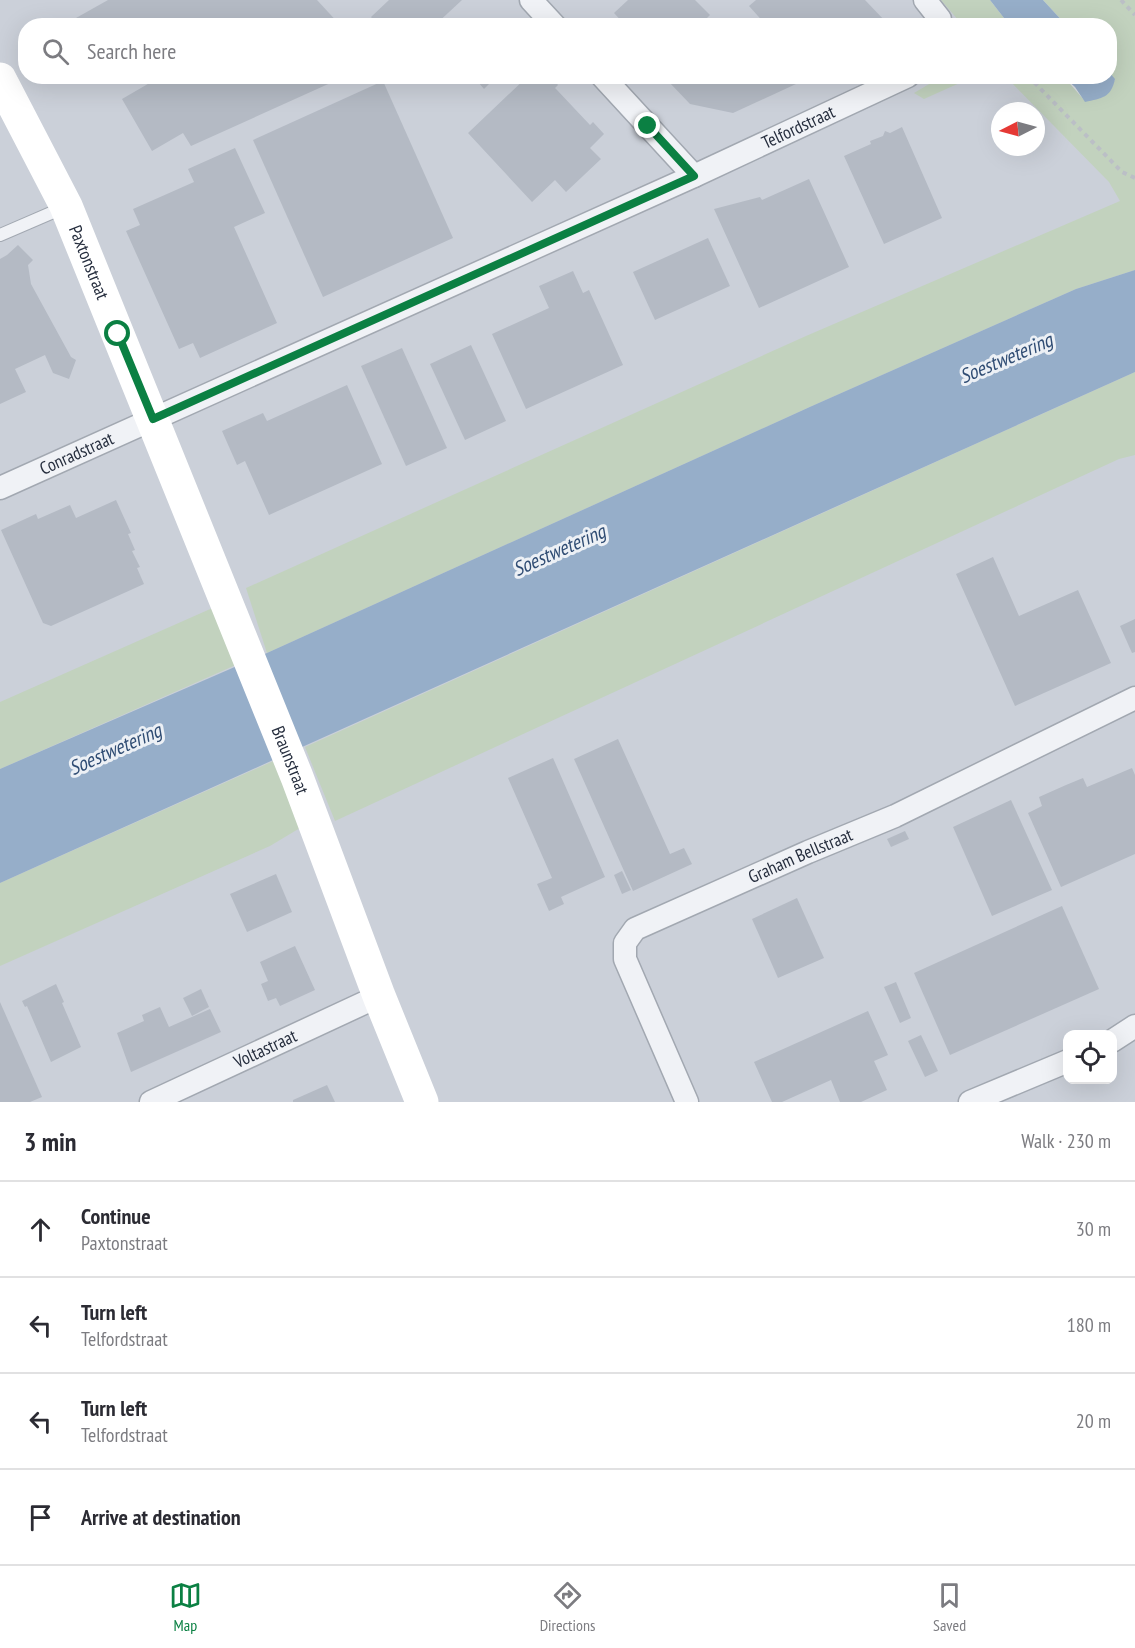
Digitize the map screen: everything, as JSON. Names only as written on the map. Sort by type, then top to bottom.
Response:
[{"type":"street","points":[[531,0],[548,18]]},
{"type":"street","points":[[925,0],[939,18]]},
{"type":"street","name":"Paxtonstraat","points":[[0,79],[66,206],[153,419]]},
{"type":"street","points":[[609,84],[694,176]]},
{"type":"street","name":"Telfordstraat","points":[[153,419],[893,84]]},
{"type":"street","name":"Conradstraat","points":[[0,488],[153,419]]},
{"type":"street","name":"Braunstraat","points":[[153,419],[297,777],[379,996],[423,1102]]},
{"type":"street","name":"Graham Bellstraat","points":[[687,1102],[625,959],[625,943],[635,929],[798,856],[895,816],[1135,698]]},
{"type":"street","name":"Voltastraat","points":[[151,1102],[379,996]]},
{"type":"street","points":[[1117,1038],[1135,1026]]},
{"type":"street","points":[[970,1102],[1063,1063]]},
{"type":"lane","name":"Paxtonstraat","points":[[0,235],[66,206]]},
{"type":"path","points":[[1121,0],[1135,15]]},
{"type":"path","points":[[1036,84],[1122,172],[1135,178]]},
{"type":"shaded area","points":[[0,0],[957,0],[974,18],[18,18],[18,84],[1036,84],[1135,190],[1135,1102],[0,1102]]},
{"type":"green space","points":[[941,0],[990,0],[1004,18],[956,18]]},
{"type":"green space","points":[[1043,0],[1135,0],[1135,270],[1076,289],[267,653],[246,588],[806,336],[1120,201],[1109,182],[1045,117],[1045,102],[1031,102],[1013,84],[1070,84],[1085,101],[1109,84],[1117,84],[1117,18],[1060,18]]},
{"type":"green space","points":[[929,84],[957,84],[924,99],[914,93]]},
{"type":"green space","points":[[1135,372],[1135,455],[1119,459],[335,821],[305,747]]},
{"type":"green space","points":[[217,606],[238,664],[0,769],[0,702]]},
{"type":"green space","points":[[278,759],[305,825],[270,846],[0,966],[0,883]]},
{"type":"water","points":[[990,0],[1043,0],[1060,18],[1004,18]]},
{"type":"water","points":[[1072,84],[1113,84],[1105,96],[1085,102]]},
{"type":"water","name":"Soestwetering","points":[[1135,270],[1135,372],[0,883],[0,769],[267,653],[1076,289]]},
{"type":"building","points":[[108,0],[317,0],[334,18],[76,18]]},
{"type":"building","points":[[389,0],[462,0],[443,18],[371,17]]},
{"type":"building","points":[[628,0],[695,0],[710,15],[707,18],[619,18],[614,13]]},
{"type":"building","points":[[756,0],[865,0],[882,18],[760,18],[749,6]]},
{"type":"building","points":[[148,84],[328,84],[191,146],[183,133],[152,151],[122,99]]},
{"type":"building","points":[[376,84],[384,84],[453,238],[323,297],[253,140]]},
{"type":"building","points":[[480,84],[489,84],[484,89]]},
{"type":"building","points":[[520,84],[557,84],[555,88],[590,125],[593,122],[604,134],[590,148],[601,159],[566,192],[555,180],[532,202],[468,133]]},
{"type":"building","points":[[671,84],[796,84],[733,113],[690,104]]},
{"type":"building","points":[[902,127],[942,218],[884,244],[844,156],[871,144],[870,141],[883,136],[885,131],[890,133]]},
{"type":"building","points":[[235,148],[265,213],[234,227],[277,323],[200,358],[193,343],[179,349],[126,231],[140,225],[133,209],[194,182],[188,169]]},
{"type":"building","points":[[809,179],[849,267],[759,308],[714,209],[760,197],[762,200]]},
{"type":"building","points":[[708,238],[730,286],[655,320],[633,272]]},
{"type":"building","points":[[18,245],[33,260],[28,265],[31,284],[71,357],[76,360],[69,379],[53,373],[45,355],[15,369],[26,392],[0,404],[0,259]]},
{"type":"building","points":[[573,271],[583,293],[589,290],[623,365],[526,409],[492,334],[549,308],[539,286]]},
{"type":"building","points":[[471,345],[506,421],[465,440],[430,364]]},
{"type":"building","points":[[402,348],[447,448],[406,466],[361,366]]},
{"type":"building","points":[[347,385],[382,464],[269,515],[245,461],[237,465],[222,431],[263,413],[267,421]]},
{"type":"building","points":[[116,500],[131,533],[128,534],[135,550],[132,551],[140,567],[137,568],[144,584],[51,626],[43,623],[1,530],[36,514],[38,519],[70,505],[76,518]]},
{"type":"building","points":[[993,557],[1019,616],[1078,590],[1111,663],[1015,706],[956,574]]},
{"type":"building","points":[[1135,619],[1135,652],[1132,653],[1120,626]]},
{"type":"building","points":[[618,739],[670,854],[684,848],[692,864],[633,891],[574,759]]},
{"type":"building","points":[[553,758],[605,877],[561,897],[564,904],[549,911],[537,884],[552,878],[508,778]]},
{"type":"building","points":[[1132,768],[1135,775],[1135,854],[1061,887],[1028,813],[1042,806],[1039,797],[1066,785],[1083,778],[1087,787]]},
{"type":"building","points":[[1011,800],[1052,890],[992,916],[953,827]]},
{"type":"building","points":[[905,831],[909,839],[891,847],[887,839]]},
{"type":"building","points":[[622,871],[631,890],[622,894],[614,875]]},
{"type":"building","points":[[276,874],[292,912],[247,932],[230,894]]},
{"type":"building","points":[[797,898],[824,958],[778,978],[752,919]]},
{"type":"building","points":[[1062,906],[1099,989],[950,1055],[914,973]]},
{"type":"building","points":[[295,946],[315,990],[280,1006],[276,998],[268,1001],[261,984],[268,981],[260,962]]},
{"type":"building","points":[[896,982],[911,1018],[900,1023],[884,987]]},
{"type":"building","points":[[56,984],[81,1047],[51,1062],[27,1006],[25,1007],[22,1001]]},
{"type":"building","points":[[201,989],[209,1007],[192,1016],[183,998]]},
{"type":"building","points":[[0,1002],[42,1097],[30,1102],[0,1102]]},
{"type":"building","points":[[160,1007],[169,1027],[210,1009],[221,1032],[131,1072],[117,1033],[144,1021],[142,1015]]},
{"type":"building","points":[[868,1011],[888,1055],[874,1061],[887,1090],[861,1102],[840,1102],[831,1080],[782,1102],[772,1102],[754,1062]]},
{"type":"building","points":[[921,1035],[938,1071],[925,1077],[908,1041]]},
{"type":"building","points":[[327,1085],[335,1102],[293,1102],[293,1100]]},
{"type":"route","points":[[118,334],[153,419],[694,176],[648,126]]}]
